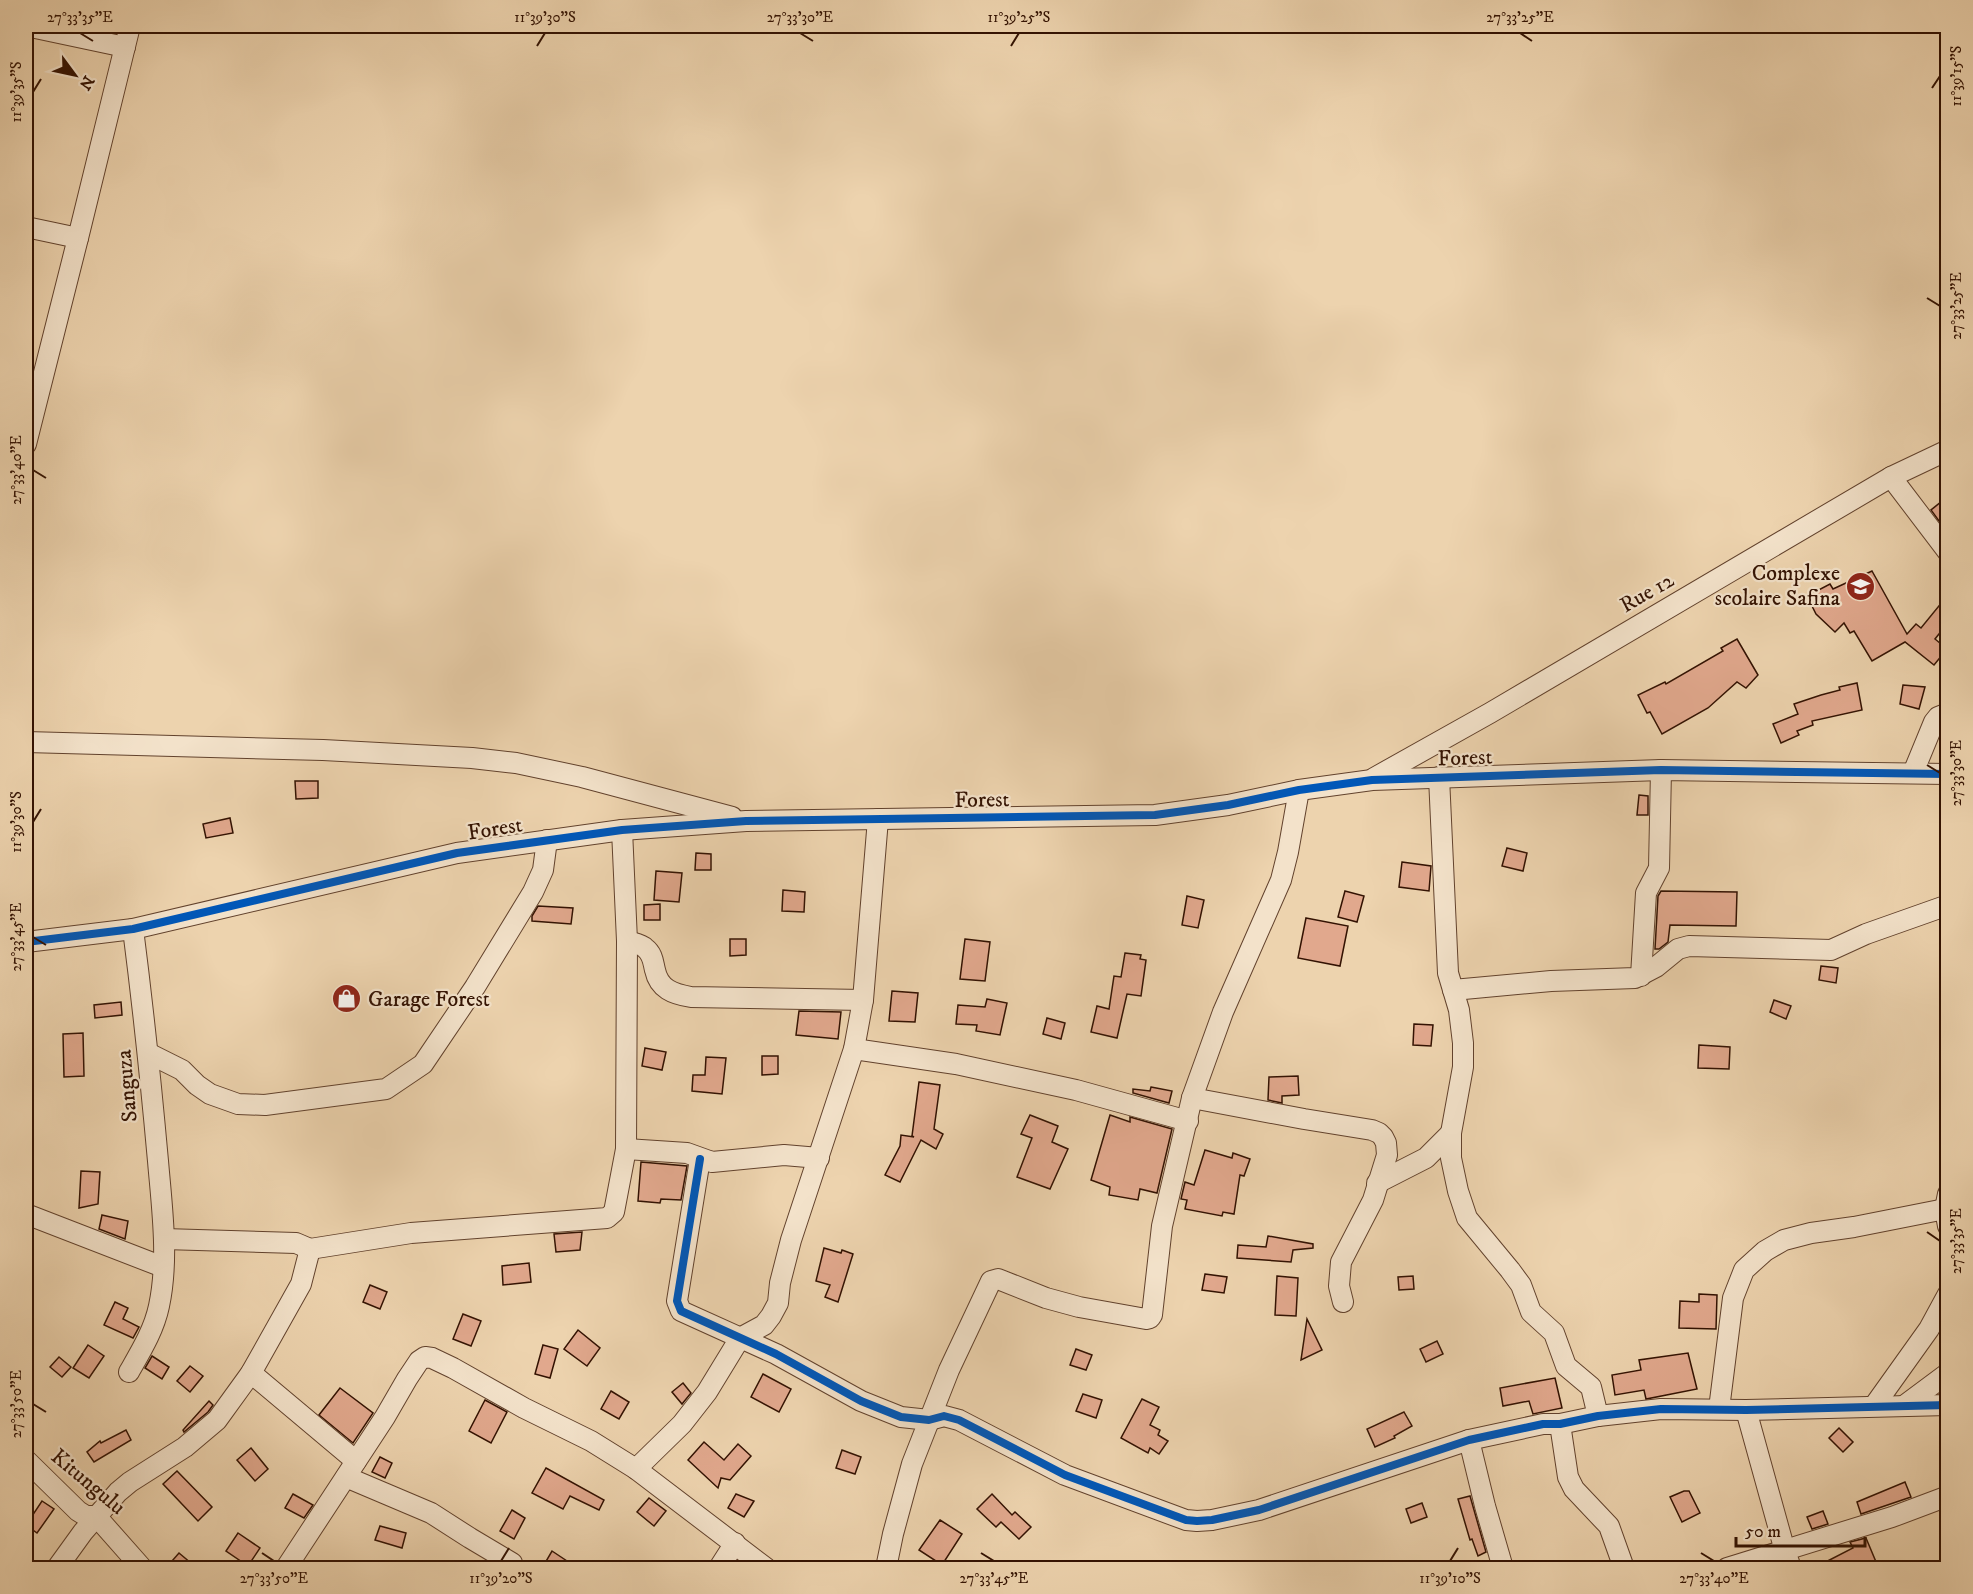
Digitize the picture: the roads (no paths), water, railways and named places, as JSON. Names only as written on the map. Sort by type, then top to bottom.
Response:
[{"type":"street","points":[[26,26],[124,47]]},
{"type":"street","points":[[26,444],[33,388],[78,238],[130,26]]},
{"type":"street","points":[[26,227],[78,238]]},
{"type":"street","name":"Rue 12","points":[[1372,780],[1891,477],[1947,450]]},
{"type":"street","points":[[1891,477],[1947,552]]},
{"type":"street","points":[[1913,773],[1934,722],[1938,717],[1947,713]]},
{"type":"street","points":[[26,742],[323,750],[516,762],[582,777],[746,821]]},
{"type":"street","points":[[1641,976],[1646,894],[1659,868],[1661,770]]},
{"type":"street","name":"Forest","points":[[26,942],[133,929],[457,854],[622,830],[746,821],[1155,816],[1228,805],[1299,790],[1372,780],[1438,777],[1661,770],[1947,774]]},
{"type":"street","points":[[1438,777],[1448,973],[1459,1010],[1463,1055],[1451,1133],[1451,1158],[1458,1191],[1467,1218],[1510,1270],[1521,1286],[1532,1312],[1554,1332],[1566,1366],[1591,1387],[1598,1416]]},
{"type":"street","points":[[886,1569],[912,1464],[976,1309],[987,1286],[994,1278],[1068,1304],[1146,1319],[1152,1315],[1162,1226],[1192,1098],[1223,1012],[1281,880],[1299,790]]},
{"type":"street","points":[[636,1468],[682,1424],[707,1392],[740,1338],[764,1325],[776,1309],[791,1240],[854,1049],[863,1000],[878,819]]},
{"type":"street","points":[[164,1239],[296,1243],[310,1249],[411,1233],[607,1218],[614,1212],[626,1149],[627,941],[622,830]]},
{"type":"street","points":[[148,1053],[182,1070],[210,1094],[238,1104],[265,1105],[386,1089],[423,1064],[507,937],[543,870],[547,840]]},
{"type":"street","points":[[1453,990],[1551,981],[1635,978],[1678,949],[1689,946],[1831,950],[1866,934],[1947,904]]},
{"type":"street","name":"Sanguza","points":[[129,1372],[153,1328],[159,1308],[164,1239],[148,1053],[133,929]]},
{"type":"street","points":[[627,941],[644,946],[649,952],[658,979],[669,992],[678,995],[863,1000]]},
{"type":"street","points":[[854,1049],[956,1064],[1076,1090],[1188,1121]]},
{"type":"street","points":[[1192,1098],[1379,1133],[1388,1149],[1370,1207],[1341,1262],[1339,1286],[1343,1302]]},
{"type":"street","points":[[1377,1182],[1426,1158],[1451,1133]]},
{"type":"street","points":[[626,1149],[687,1153],[712,1162],[784,1155],[819,1158]]},
{"type":"street","points":[[699,1159],[678,1306],[681,1311],[776,1354],[861,1401],[902,1417],[929,1420],[944,1416],[959,1420],[1072,1478],[1178,1517],[1197,1521],[1222,1518],[1259,1509],[1470,1440],[1543,1424],[1560,1424],[1598,1416],[1661,1409],[1746,1410],[1905,1405],[1947,1406]]},
{"type":"street","points":[[1719,1409],[1733,1298],[1744,1270],[1765,1251],[1784,1240],[1811,1233],[1947,1210]]},
{"type":"street","points":[[26,1214],[163,1267]]},
{"type":"street","points":[[57,1569],[96,1516],[130,1482],[185,1447],[217,1420],[251,1373],[301,1284],[310,1249]]},
{"type":"street","points":[[1874,1406],[1929,1329],[1947,1294]]},
{"type":"street","points":[[286,1569],[407,1379],[419,1361],[425,1357],[439,1361],[462,1373],[524,1408],[591,1441],[636,1468],[766,1569]]},
{"type":"street","points":[[251,1373],[351,1469],[431,1513],[512,1563],[513,1569]]},
{"type":"street","points":[[1905,1405],[1947,1374]]},
{"type":"street","points":[[1746,1410],[1788,1560]]},
{"type":"street","points":[[1560,1424],[1568,1477],[1574,1489],[1609,1526],[1624,1569]]},
{"type":"street","points":[[1470,1440],[1485,1506],[1503,1569]]},
{"type":"street","name":"Kitungulu","points":[[26,1460],[78,1511],[86,1516],[96,1516],[142,1569]]},
{"type":"street","points":[[1727,1569],[1788,1560],[1947,1496]]},
{"type":"street","points":[[719,1569],[735,1543]]},
{"type":"place","name":"Complexe scolaire Safina","points":[[1861,586]]},
{"type":"place","name":"Garage Forest","points":[[347,999]]}]
